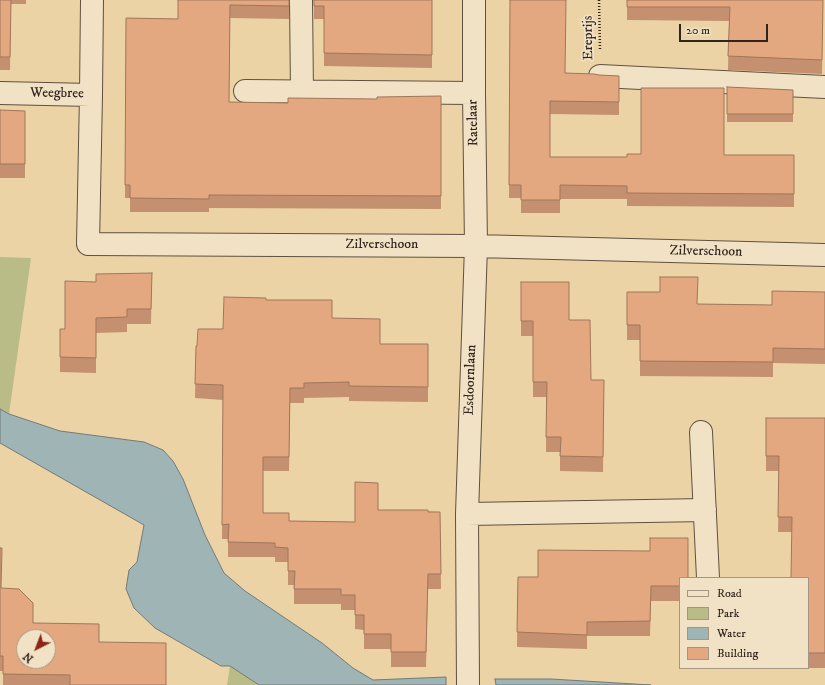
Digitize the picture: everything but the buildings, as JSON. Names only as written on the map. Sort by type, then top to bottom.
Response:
[{"type":"street","name":"Weegbree","points":[[0,93],[91,95],[92,0]]},
{"type":"street","points":[[301,0],[302,92]]},
{"type":"street","name":"Ratelaar","points":[[474,0],[476,246]]},
{"type":"street","points":[[600,76],[825,87]]},
{"type":"street","points":[[245,91],[474,93]]},
{"type":"street","name":"Zilverschoon","points":[[91,95],[88,244],[476,246],[825,255]]},
{"type":"street","name":"Esdoornlaan","points":[[468,685],[467,514],[476,246]]},
{"type":"street","points":[[701,432],[708,577]]},
{"type":"street","points":[[467,514],[705,510]]},
{"type":"path","name":"Ereprijs","points":[[599,0],[600,76]]},
{"type":"green space","points":[[0,257],[31,258],[9,414],[0,409]]},
{"type":"green space","points":[[230,666],[259,685],[227,685]]},
{"type":"water","points":[[0,409],[9,414],[60,431],[144,442],[163,450],[173,461],[183,479],[205,535],[224,573],[245,591],[322,643],[353,668],[373,680],[446,677],[446,685],[259,685],[230,666],[221,666],[155,628],[134,608],[126,589],[129,570],[137,562],[144,525],[0,443]]},
{"type":"water","points":[[495,679],[551,679],[651,685],[496,685]]}]
